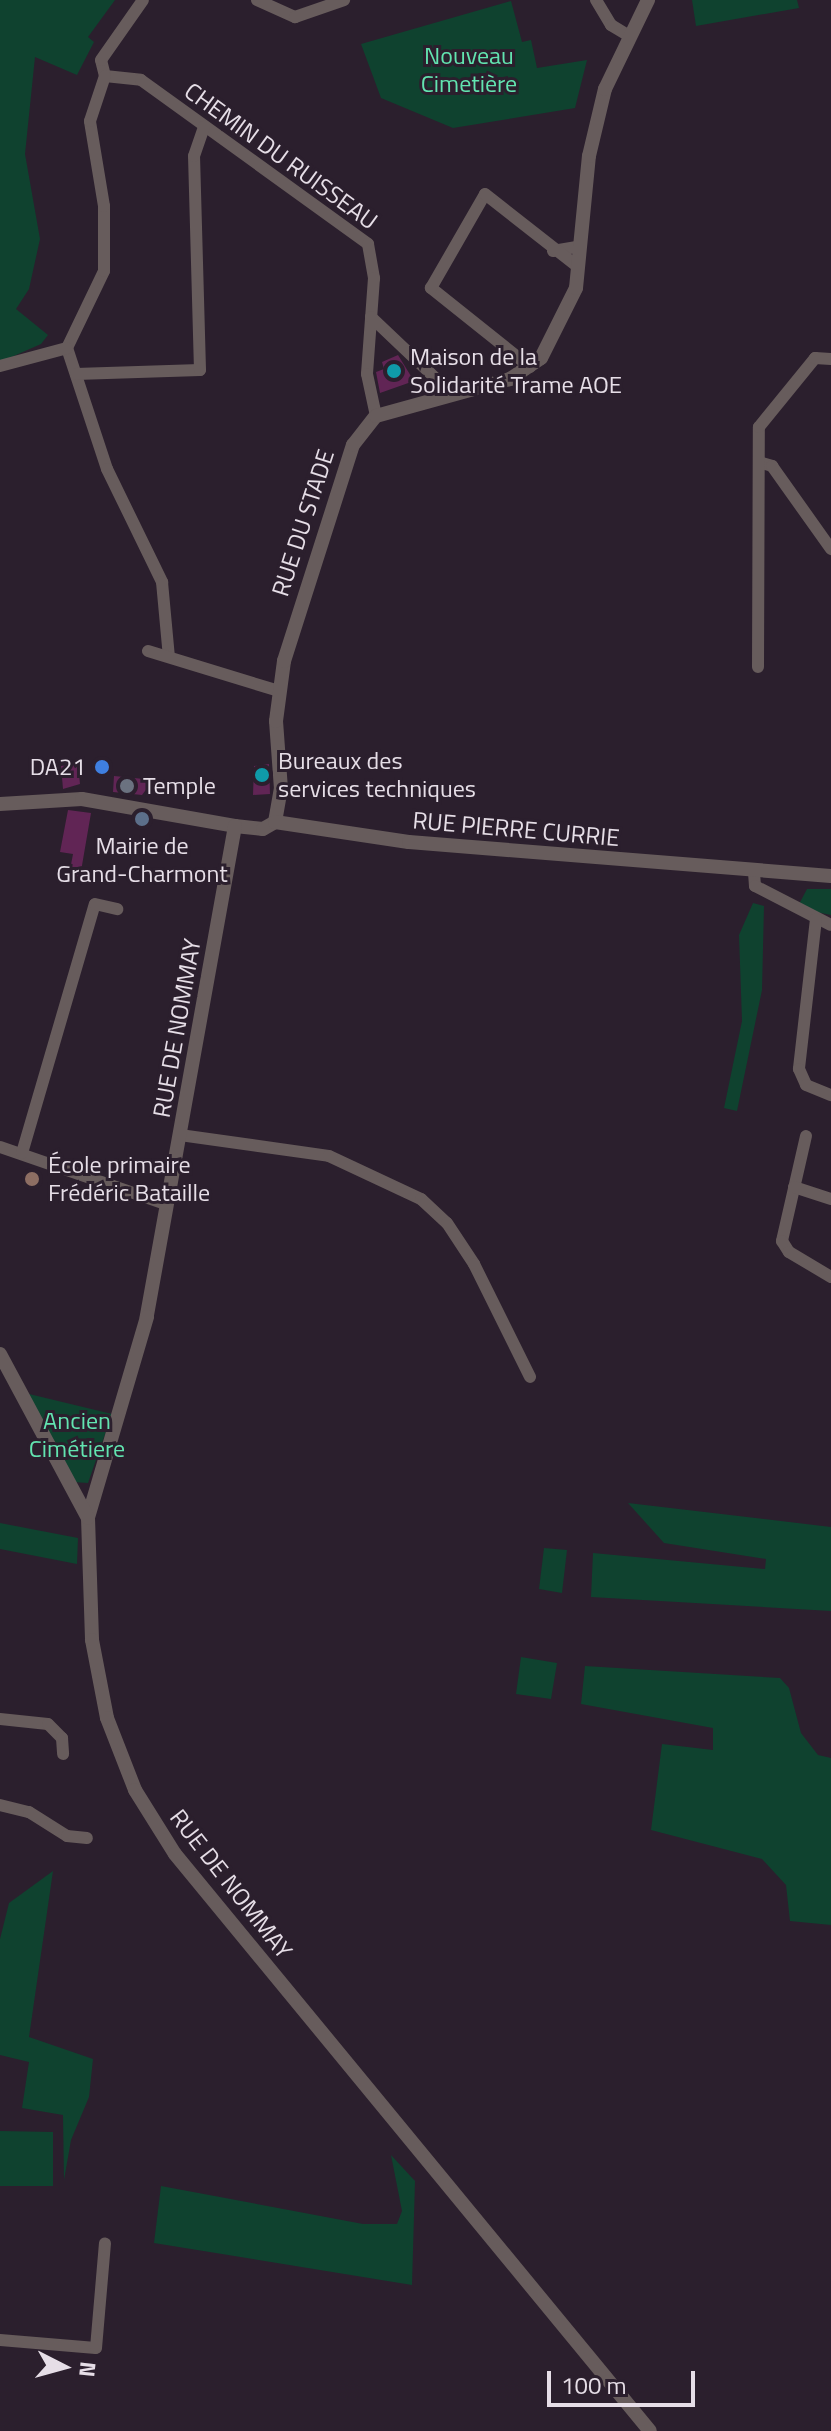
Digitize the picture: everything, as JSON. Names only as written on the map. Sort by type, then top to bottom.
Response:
[{"type":"street","points":[[143,0],[101,60],[105,76],[90,121],[104,206],[104,271],[67,348],[107,469],[162,582],[169,657]]},
{"type":"street","points":[[257,0],[295,17],[344,0]]},
{"type":"street","points":[[596,0],[606,20],[629,36]]},
{"type":"street","points":[[376,416],[510,379],[530,367],[572,305],[594,130],[629,36],[648,0]]},
{"type":"street","name":"CHEMIN DU RUISSEAU","points":[[105,76],[134,77],[368,244],[371,317],[367,374],[376,416]]},
{"type":"street","points":[[76,374],[200,370],[194,156],[204,127]]},
{"type":"street","points":[[530,367],[431,288],[485,194],[553,251],[578,267]]},
{"type":"street","points":[[553,251],[580,246]]},
{"type":"street","points":[[371,317],[452,394]]},
{"type":"street","points":[[0,366],[67,348]]},
{"type":"street","points":[[758,667],[759,427],[815,358],[831,359]]},
{"type":"street","name":"RUE DU STADE","points":[[275,822],[281,789],[279,691],[303,591],[342,469],[376,416]]},
{"type":"street","points":[[759,462],[772,466],[831,549]]},
{"type":"street","points":[[148,651],[279,691]]},
{"type":"street","name":"RUE PIERRE CURRIE","points":[[0,804],[101,800],[263,829],[275,822],[409,842],[831,876]]},
{"type":"street","name":"RUE DE NOMMAY","points":[[235,826],[147,1317],[88,1518],[88,1589],[99,1688],[116,1745],[146,1809],[189,1872],[650,2431]]},
{"type":"street","points":[[754,872],[755,886],[831,925]]},
{"type":"street","points":[[22,1153],[95,904],[117,909]]},
{"type":"street","points":[[816,919],[799,1069],[806,1085],[831,1095]]},
{"type":"street","points":[[180,1135],[329,1156],[421,1199],[447,1223],[474,1264],[530,1377]]},
{"type":"street","points":[[806,1136],[782,1241],[831,1277]]},
{"type":"street","points":[[0,1147],[166,1204]]},
{"type":"street","points":[[794,1187],[831,1199]]},
{"type":"street","points":[[0,1354],[88,1518]]},
{"type":"street","points":[[0,1719],[48,1724],[62,1738],[63,1754]]},
{"type":"street","points":[[0,1805],[29,1812],[75,1839],[87,1838]]},
{"type":"street","points":[[0,2340],[96,2348],[105,2243]]},
{"type":"green space","points":[[0,0],[115,0],[88,37],[94,42],[77,75],[35,57],[25,154],[40,239],[29,289],[16,309],[48,335],[41,344],[0,362]]},
{"type":"green space","points":[[692,0],[797,0],[799,8],[696,26]]},
{"type":"green space","name":"Nouveau Cimetière","points":[[511,1],[522,42],[531,40],[537,68],[587,60],[575,108],[453,128],[381,98],[361,44]]},
{"type":"green space","points":[[807,889],[831,889],[831,915],[797,908]]},
{"type":"green space","points":[[753,903],[764,906],[762,990],[737,1111],[724,1108],[742,1021],[739,935]]},
{"type":"green space","name":"Ancien Cimétiere","points":[[25,1393],[112,1414],[88,1483],[72,1482]]},
{"type":"green space","points":[[628,1503],[831,1527],[831,1611],[591,1597],[593,1553],[765,1569],[766,1559],[664,1543]]},
{"type":"green space","points":[[0,1523],[78,1538],[77,1564],[0,1549]]},
{"type":"green space","points":[[544,1548],[567,1550],[562,1593],[539,1589]]},
{"type":"green space","points":[[521,1657],[557,1663],[551,1699],[516,1694]]},
{"type":"green space","points":[[585,1666],[780,1678],[789,1688],[801,1733],[818,1755],[831,1758],[831,1925],[790,1921],[786,1885],[762,1859],[651,1830],[662,1744],[713,1750],[713,1728],[581,1704]]},
{"type":"green space","points":[[53,1871],[29,2037],[93,2059],[89,2097],[71,2140],[64,2180],[63,2115],[22,2108],[29,2062],[0,2055],[0,1939],[9,1903]]},
{"type":"green space","points":[[0,2131],[53,2132],[53,2186],[0,2186]]},
{"type":"green space","points":[[391,2155],[415,2181],[412,2285],[154,2243],[161,2186],[363,2224],[397,2224],[402,2211]]},
{"type":"building","name":"Maison de la Solidarité Trame AOE","points":[[398,355],[414,381],[380,393],[376,372],[384,369],[382,362]]},
{"type":"building","points":[[78,764],[80,784],[63,789],[61,766]]},
{"type":"building","name":"Bureaux des services techniques","points":[[269,764],[270,794],[253,795],[254,766]]},
{"type":"building","name":"Temple","points":[[114,776],[144,779],[148,787],[142,795],[113,792]]},
{"type":"building","points":[[68,810],[91,813],[80,877],[69,875],[73,854],[60,852]]},
{"type":"place","name":"Maison de la Solidarité Trame AOE","points":[[394,371]]},
{"type":"place","name":"DA21","points":[[102,767]]},
{"type":"place","name":"Bureaux des services techniques","points":[[262,775]]},
{"type":"place","name":"Temple","points":[[127,786]]},
{"type":"place","name":"Mairie de Grand-Charmont","points":[[142,819]]},
{"type":"place","name":"École primaire Frédéric Bataille","points":[[32,1179]]}]
